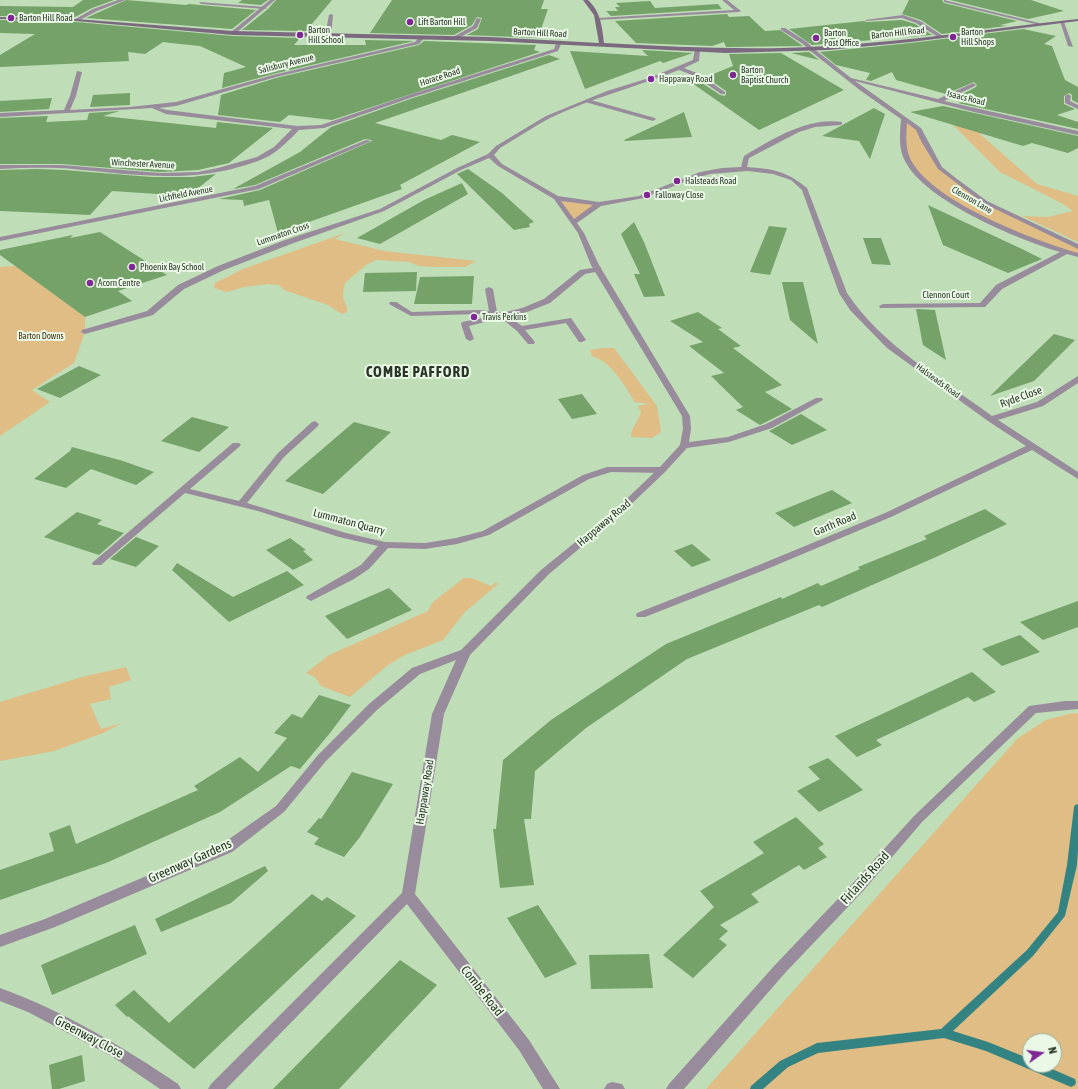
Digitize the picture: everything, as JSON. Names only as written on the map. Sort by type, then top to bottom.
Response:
[{"type":"street","points":[[76,20],[95,10],[123,0]]},
{"type":"street","points":[[233,33],[273,0]]},
{"type":"street","points":[[585,0],[594,7],[598,19],[602,45]]},
{"type":"street","points":[[598,19],[739,11],[724,0]]},
{"type":"street","points":[[946,0],[1039,24]]},
{"type":"street","points":[[201,3],[265,8]]},
{"type":"street","points":[[328,36],[331,15]]},
{"type":"street","points":[[867,20],[903,16],[918,22],[940,36]]},
{"type":"street","name":"Barton Hill Road","points":[[0,18],[76,20],[233,33],[455,38],[697,50],[811,49],[1078,20]]},
{"type":"street","points":[[455,38],[474,27],[479,19]]},
{"type":"street","points":[[1062,22],[1071,46]]},
{"type":"street","name":"Clennon Lane","points":[[783,29],[805,43],[849,78],[919,129],[940,168],[955,180],[985,202],[1020,220],[1078,246]]},
{"type":"street","name":"Salisbury Avenue","points":[[0,115],[153,107],[176,104],[275,76],[417,43],[422,37]]},
{"type":"street","name":"Horace Road","points":[[322,127],[418,93],[556,50],[559,42]]},
{"type":"street","points":[[697,50],[696,61],[548,117],[498,147],[490,155],[500,165],[556,198],[581,233],[598,269],[686,416],[687,429],[684,446],[729,439],[769,426],[819,400]]},
{"type":"street","points":[[679,68],[697,74],[723,93]]},
{"type":"street","points":[[66,112],[73,96],[79,72]]},
{"type":"street","name":"Isaacs Road","points":[[849,78],[939,101],[1078,133]]},
{"type":"street","points":[[939,101],[973,85]]},
{"type":"street","points":[[1068,96],[1067,102],[1078,108]]},
{"type":"street","points":[[587,101],[652,118]]},
{"type":"street","name":"Salisbury Avenue","points":[[153,107],[166,112],[297,128],[322,127]]},
{"type":"street","name":"Clennon Lane","points":[[904,118],[903,146],[909,163],[922,179],[968,210],[988,220],[1040,244],[1078,255]]},
{"type":"street","points":[[744,169],[746,157],[769,144],[800,130],[816,125],[840,123]]},
{"type":"street","name":"Winchester Avenue","points":[[0,167],[40,166],[81,168],[130,174],[169,176],[212,172],[262,158],[279,147],[297,128]]},
{"type":"street","name":"Lichfield Avenue","points":[[0,239],[257,188],[368,141]]},
{"type":"street","name":"Lummaton Cross","points":[[85,332],[150,313],[181,287],[221,268],[288,242],[382,210],[459,169],[490,155]]},
{"type":"street","name":"Halsteads Road","points":[[556,198],[599,204],[630,199],[647,195],[670,184],[702,173],[726,170],[744,169],[793,179],[805,189],[844,293],[853,308],[890,346],[991,419],[1078,476]]},
{"type":"street","name":"Halsteads Road","points":[[573,223],[599,204]]},
{"type":"street","name":"Clennon Court","points":[[883,306],[982,305],[999,287],[1066,252]]},
{"type":"street","points":[[470,338],[465,324],[491,319],[547,302],[583,272],[598,269]]},
{"type":"street","points":[[489,289],[493,314]]},
{"type":"street","points":[[393,304],[411,314],[479,312],[502,315],[520,329],[531,342]]},
{"type":"street","points":[[520,329],[568,320],[582,340]]},
{"type":"street","name":"Ryde Close","points":[[991,419],[1040,404],[1078,379]]},
{"type":"street","points":[[240,504],[252,492],[281,455],[316,424]]},
{"type":"street","points":[[97,563],[185,490],[236,445]]},
{"type":"street","name":"Happaway Road","points":[[408,895],[438,714],[465,653],[544,572],[619,511],[662,470],[684,446]]},
{"type":"street","name":"Garth Road","points":[[641,615],[763,567],[888,515],[1033,446]]},
{"type":"street","name":"Lummaton Quarry","points":[[185,490],[240,504],[343,535],[385,545],[425,546],[457,541],[486,533],[586,477],[610,469],[662,470]]},
{"type":"street","points":[[311,598],[350,577],[365,566],[385,545]]},
{"type":"street","name":"Greenway Gardens","points":[[0,941],[50,923],[228,848],[280,809],[322,758],[373,706],[416,671],[465,653]]},
{"type":"street","name":"Firlands Road","points":[[674,1089],[780,969],[859,886],[918,819],[1033,709],[1078,705]]},
{"type":"street","points":[[216,1089],[408,895]]},
{"type":"street","name":"Combe Road","points":[[408,895],[524,1045],[552,1089]]},
{"type":"street","name":"Greenway Close","points":[[0,994],[33,1008],[118,1052],[173,1089]]},
{"type":"street","points":[[612,1089],[617,1089]]},
{"type":"green space","points":[[904,118],[919,129],[940,168],[985,202],[1078,247],[1078,255],[1040,244],[968,210],[934,189],[909,163],[903,146]]},
{"type":"green space","points":[[950,122],[994,123],[980,134],[1037,184],[1078,196],[1078,242],[1022,216],[1048,217],[1073,211],[1063,204],[1000,172]]},
{"type":"green space","points":[[556,198],[599,204],[573,223]]},
{"type":"green space","points":[[345,233],[335,239],[384,251],[476,261],[465,267],[434,267],[419,266],[409,262],[376,260],[366,265],[345,283],[343,297],[347,312],[342,314],[328,305],[284,290],[279,285],[268,284],[244,287],[227,292],[214,288],[215,283],[243,269]]},
{"type":"green space","name":"Barton Downs","points":[[16,266],[85,317],[85,332],[74,363],[32,390],[50,402],[0,436],[0,267]]},
{"type":"green space","points":[[614,348],[657,406],[661,432],[652,438],[631,437],[632,430],[641,412],[638,406],[649,404],[635,402],[617,375],[606,363],[592,356],[590,350]]},
{"type":"green space","points":[[464,578],[472,578],[491,586],[496,582],[498,584],[465,612],[443,640],[405,655],[388,665],[350,697],[321,686],[315,677],[306,673],[329,655],[428,611],[433,602]]},
{"type":"green space","points":[[126,667],[131,680],[109,687],[111,699],[90,704],[101,729],[122,723],[103,733],[54,751],[0,761],[0,702],[82,677]]},
{"type":"green space","points":[[1073,713],[1078,714],[1078,1089],[706,1089],[1018,738],[1046,720]]},
{"type":"building","points":[[83,0],[114,0],[92,8],[75,17],[0,16],[0,6],[73,7]]},
{"type":"building","points":[[126,0],[256,10],[232,29],[86,18]]},
{"type":"building","points":[[242,0],[268,0],[261,5],[238,3]]},
{"type":"building","points":[[276,0],[332,0],[306,31],[242,30],[268,9]]},
{"type":"building","name":"Lift Barton Hill","points":[[392,0],[544,0],[541,9],[548,9],[538,38],[467,35],[478,29],[482,18],[477,17],[472,25],[454,35],[370,33]]},
{"type":"building","points":[[909,0],[942,0],[944,3],[1017,21],[1000,25],[1006,26],[942,34],[921,20],[902,14]]},
{"type":"building","points":[[950,0],[1031,0],[1064,11],[1028,19]]},
{"type":"building","points":[[650,1],[655,8],[718,4],[722,9],[611,16],[606,11],[618,11],[615,7],[620,7],[616,3]]},
{"type":"building","points":[[727,14],[729,17],[749,16],[765,31],[780,30],[803,46],[726,47],[724,42],[712,46],[636,43],[615,21]]},
{"type":"building","points":[[0,20],[76,22],[233,36],[300,38],[294,45],[366,45],[365,40],[414,41],[273,74],[222,88],[224,73],[246,67],[200,46],[163,42],[145,54],[128,52],[129,61],[0,67],[0,55],[35,34],[0,33]]},
{"type":"building","points":[[902,20],[915,24],[932,35],[812,45],[789,29],[864,21]]},
{"type":"building","points":[[1023,29],[1056,36],[1044,44],[1052,46],[1065,80],[1078,87],[1078,103],[1072,100],[1072,95],[1069,93],[1064,96],[1064,104],[1075,109],[1057,115],[1078,122],[1078,129],[958,103],[970,100],[957,97],[976,87],[977,85],[974,82],[946,94],[896,80],[892,72],[871,81],[866,80],[870,73],[836,65],[820,52],[911,43]]},
{"type":"building","points":[[424,41],[536,45],[534,50],[540,52],[332,120],[289,115],[280,122],[218,115],[221,95],[276,78],[419,45]]},
{"type":"building","points":[[642,50],[693,53],[663,63],[660,61],[585,89],[570,51],[648,56]]},
{"type":"building","points":[[809,52],[819,60],[791,53]]},
{"type":"building","points":[[781,53],[844,90],[759,130],[692,83],[699,81],[720,95],[725,96],[726,91],[706,77],[733,66],[729,54]]},
{"type":"building","points":[[549,55],[560,59],[375,123],[441,140],[452,135],[480,142],[400,185],[402,189],[278,233],[269,200],[244,206],[243,200],[219,199],[260,190],[372,141],[365,139],[255,185],[233,189],[300,152],[331,127],[413,98]]},
{"type":"building","points":[[130,93],[130,105],[90,107],[93,95]]},
{"type":"building","points":[[52,98],[49,109],[0,112],[0,101]]},
{"type":"building","points":[[943,106],[1078,136],[1078,148],[1068,153],[1032,143],[1023,146],[910,112]]},
{"type":"building","points":[[874,108],[885,114],[870,159],[859,141],[822,136]]},
{"type":"building","points":[[120,111],[103,116],[216,128],[217,122],[273,128],[229,163],[198,170],[160,172],[62,164],[0,164],[0,118],[48,116],[46,122],[87,120],[89,113]]},
{"type":"building","points":[[684,112],[692,137],[624,140]]},
{"type":"building","points":[[37,169],[152,177],[192,177],[216,174],[188,196],[112,191],[90,215],[0,211],[0,170]]},
{"type":"building","points":[[468,169],[502,193],[534,222],[529,224],[530,227],[514,230],[457,174]]},
{"type":"building","points":[[462,183],[468,194],[380,244],[357,238],[424,200]]},
{"type":"building","points":[[928,205],[1042,259],[1008,273],[943,245]]},
{"type":"building","points":[[634,222],[644,242],[665,296],[644,297],[634,274],[640,274],[621,234]]},
{"type":"building","points":[[769,226],[787,228],[770,275],[750,272]]},
{"type":"building","points":[[100,232],[167,275],[118,291],[132,301],[85,317],[0,255],[0,250],[73,235],[70,238]]},
{"type":"building","points":[[863,238],[881,238],[891,265],[872,264]]},
{"type":"building","points":[[417,272],[416,291],[363,292],[365,273]]},
{"type":"building","points":[[474,276],[472,304],[414,304],[420,277]]},
{"type":"building","points":[[782,282],[803,282],[818,344],[790,320]]},
{"type":"building","points":[[916,309],[935,310],[946,360],[923,345]]},
{"type":"building","points":[[698,312],[722,328],[718,329],[741,346],[733,348],[782,385],[765,392],[792,409],[760,425],[736,410],[743,407],[711,376],[724,373],[689,346],[703,342],[670,321]]},
{"type":"building","points":[[1054,334],[1075,340],[1034,381],[990,396]]},
{"type":"building","points":[[79,366],[101,375],[60,398],[37,389]]},
{"type":"building","points":[[582,394],[597,414],[572,419],[558,399]]},
{"type":"building","points":[[801,414],[827,430],[792,445],[769,431]]},
{"type":"building","points":[[192,417],[229,427],[199,452],[161,441]]},
{"type":"building","points":[[354,422],[391,432],[323,494],[285,481]]},
{"type":"building","points":[[72,447],[123,461],[154,472],[136,485],[91,469],[66,488],[34,479],[70,451]]},
{"type":"building","points":[[832,490],[852,503],[794,527],[775,513]]},
{"type":"building","points":[[985,509],[1007,524],[822,607],[819,605],[687,659],[586,728],[535,771],[531,819],[524,819],[534,885],[500,888],[493,829],[496,829],[503,760],[551,720],[666,644],[781,597],[782,599],[818,583],[821,586],[860,569],[858,567],[927,539],[924,536]]},
{"type":"building","points":[[77,512],[102,520],[97,524],[124,533],[99,555],[44,537]]},
{"type":"building","points":[[136,537],[159,546],[136,567],[110,559]]},
{"type":"building","points":[[290,538],[306,550],[303,551],[313,560],[293,570],[266,550]]},
{"type":"building","points":[[692,544],[711,560],[692,567],[674,551]]},
{"type":"building","points":[[177,563],[233,597],[287,571],[304,585],[229,622],[172,570]]},
{"type":"building","points":[[389,588],[412,610],[347,639],[325,616]]},
{"type":"building","points":[[1078,601],[1078,627],[1043,640],[1020,622]]},
{"type":"building","points":[[1020,635],[1040,652],[1002,666],[982,649]]},
{"type":"building","points":[[972,672],[996,692],[974,702],[968,697],[876,740],[882,745],[857,757],[835,736]]},
{"type":"building","points":[[319,695],[351,705],[300,769],[291,766],[220,812],[106,863],[0,900],[0,870],[54,851],[49,833],[70,825],[76,844],[198,790],[194,786],[240,757],[258,772],[287,738],[274,733],[292,714],[302,718]]},
{"type":"building","points":[[828,758],[863,790],[819,812],[797,791],[820,779],[808,767]]},
{"type":"building","points":[[352,772],[393,784],[360,837],[344,857],[314,844],[319,838],[307,832],[319,818],[321,819]]},
{"type":"building","points":[[796,817],[824,844],[818,848],[827,857],[804,870],[799,865],[751,894],[759,902],[720,925],[728,931],[719,939],[727,945],[693,978],[663,955],[714,907],[700,891],[764,853],[753,842]]},
{"type":"building","points":[[265,866],[268,871],[231,903],[161,932],[155,919]]},
{"type":"building","points":[[312,894],[322,901],[327,897],[356,916],[194,1069],[128,1016],[127,1017],[115,1005],[134,990],[169,1023]]},
{"type":"building","points":[[538,905],[577,964],[545,978],[507,918]]},
{"type":"building","points":[[135,925],[147,954],[52,995],[41,965]]},
{"type":"building","points":[[649,954],[653,988],[591,989],[589,955]]},
{"type":"building","points":[[400,960],[437,985],[339,1089],[273,1089]]},
{"type":"building","points":[[82,1055],[85,1081],[59,1089],[52,1089],[49,1065]]},
{"type":"waterway","points":[[944,1033],[1030,953],[1062,913],[1072,865],[1078,807]]},
{"type":"waterway","points":[[755,1089],[784,1064],[817,1048],[944,1033]]},
{"type":"waterway","points":[[944,1033],[988,1047],[1022,1061]]},
{"type":"waterway","points":[[1050,1073],[1071,1082]]},
{"type":"place","name":"Barton Hill Road","points":[[11,18]]},
{"type":"place","name":"Lift Barton Hill","points":[[410,22]]},
{"type":"place","name":"Barton Hill School","points":[[300,35]]},
{"type":"place","name":"Barton Hill Shops","points":[[953,37]]},
{"type":"place","name":"Barton Post Office","points":[[816,38]]},
{"type":"place","name":"Barton Baptist Church","points":[[733,75]]},
{"type":"place","name":"Happaway Road","points":[[651,79]]},
{"type":"place","name":"Halsteads Road","points":[[677,181]]},
{"type":"place","name":"Falloway Close","points":[[647,195]]},
{"type":"place","name":"Phoenix Bay School","points":[[132,267]]},
{"type":"place","name":"Acorn Centre","points":[[90,283]]},
{"type":"place","name":"Travis Perkins","points":[[474,317]]},
{"type":"district","name":"COMBE PAFFORD","points":[[418,372]]}]
